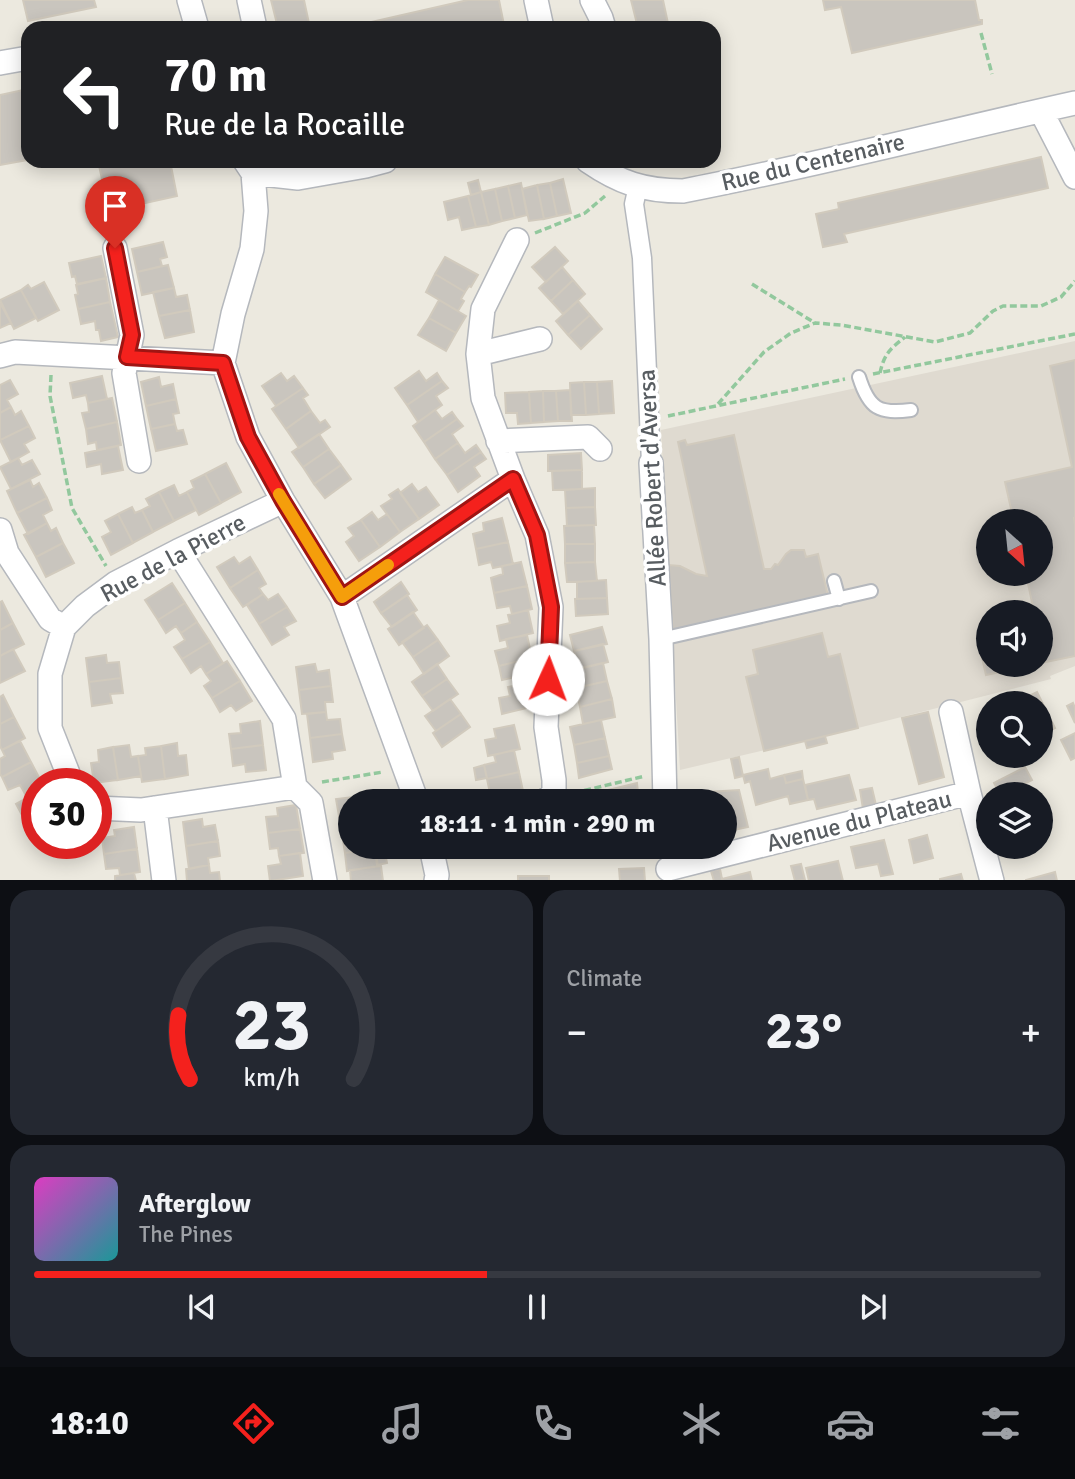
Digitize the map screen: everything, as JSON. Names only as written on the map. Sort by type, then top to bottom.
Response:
[{"type":"street","points":[[188,0],[190,21]]},
{"type":"street","points":[[249,0],[254,21]]},
{"type":"street","points":[[536,0],[540,21]]},
{"type":"street","points":[[592,0],[602,21]]},
{"type":"street","points":[[0,63],[21,59]]},
{"type":"street","name":"Rue du Centenaire","points":[[599,168],[638,186],[660,191],[683,191],[1075,103]]},
{"type":"street","points":[[1041,111],[1075,177]]},
{"type":"street","points":[[249,168],[256,211],[252,249],[233,314],[223,363],[248,437],[283,501],[342,597],[413,789]]},
{"type":"street","points":[[253,168],[298,178],[347,168]]},
{"type":"street","name":"Allée Robert d'Aversa","points":[[638,186],[634,204],[642,258],[661,639],[665,789]]},
{"type":"street","points":[[517,240],[483,309],[478,354],[483,398],[537,535],[551,607],[546,727],[554,780],[551,789]]},
{"type":"street","points":[[115,248],[132,335],[124,373],[139,461]]},
{"type":"street","points":[[478,354],[540,339]]},
{"type":"street","points":[[0,356],[15,352],[223,363]]},
{"type":"street","points":[[498,441],[588,437],[600,449]]},
{"type":"street","points":[[342,597],[513,479]]},
{"type":"street","name":"Rue de la Pierre","points":[[64,626],[116,583],[283,501]]},
{"type":"street","points":[[0,530],[7,553],[50,619],[64,626],[50,674],[50,728],[66,768]]},
{"type":"street","points":[[178,551],[284,719],[295,787],[311,803],[325,880]]},
{"type":"street","points":[[951,712],[992,880]]},
{"type":"street","points":[[112,809],[141,810],[295,787]]},
{"type":"street","name":"Avenue du Plateau","points":[[668,865],[969,793]]},
{"type":"street","points":[[155,808],[164,880]]},
{"type":"street","points":[[434,859],[436,880]]},
{"type":"lane","points":[[859,377],[864,394],[875,407],[890,413],[912,410]]},
{"type":"lane","points":[[834,582],[839,598]]},
{"type":"lane","points":[[661,639],[871,591]]},
{"type":"path","points":[[981,33],[992,74]]},
{"type":"path","points":[[517,240],[585,214],[607,194]]},
{"type":"path","points":[[717,405],[764,352],[791,333],[816,323],[935,342],[970,333],[993,311],[1003,306],[1041,306],[1061,297],[1075,281]]},
{"type":"path","points":[[752,284],[816,323]]},
{"type":"path","points":[[880,373],[883,357],[905,337]]},
{"type":"path","points":[[52,354],[50,396],[72,508],[116,583]]},
{"type":"path","points":[[295,787],[406,768]]},
{"type":"path","points":[[592,789],[632,779]]},
{"type":"shaded area","points":[[1075,341],[1075,666],[1053,675],[1053,600],[976,600],[976,677],[1051,679],[1004,691],[976,691],[976,698],[680,770],[661,430]]},
{"type":"building","points":[[23,0],[94,0],[96,7],[28,21]]},
{"type":"building","points":[[271,0],[304,0],[308,21],[276,21]]},
{"type":"building","points":[[468,0],[499,0],[503,21],[376,21]]},
{"type":"building","points":[[631,0],[663,0],[668,21],[636,21]]},
{"type":"building","points":[[823,0],[975,0],[982,24],[852,53],[841,7],[825,10]]},
{"type":"building","points":[[21,90],[21,161],[0,165],[0,95]]},
{"type":"building","points":[[1041,157],[1048,188],[844,234],[847,242],[823,247],[816,214],[839,209],[838,203]]},
{"type":"building","points":[[100,168],[171,168],[177,196],[109,211]]},
{"type":"building","points":[[563,179],[571,213],[557,216],[550,183]]},
{"type":"building","points":[[478,180],[481,192],[471,195],[468,183]]},
{"type":"building","points":[[521,183],[527,215],[515,218],[508,186]]},
{"type":"building","points":[[550,183],[557,216],[544,219],[537,185]]},
{"type":"building","points":[[537,185],[544,219],[529,221],[522,189]]},
{"type":"building","points":[[508,186],[515,218],[502,221],[495,189]]},
{"type":"building","points":[[495,189],[502,221],[489,225],[481,192]]},
{"type":"building","points":[[481,192],[489,225],[476,227],[468,196]]},
{"type":"building","points":[[468,196],[476,227],[462,230],[459,217],[448,220],[444,202]]},
{"type":"building","points":[[163,242],[167,257],[160,259],[162,266],[137,272],[132,249]]},
{"type":"building","points":[[555,247],[568,261],[546,282],[532,267]]},
{"type":"building","points":[[101,256],[106,278],[77,284],[75,276],[72,277],[69,263]]},
{"type":"building","points":[[445,257],[478,275],[465,292],[435,274]]},
{"type":"building","points":[[168,265],[174,288],[142,295],[137,272]]},
{"type":"building","points":[[562,267],[573,280],[551,301],[539,288]]},
{"type":"building","points":[[435,274],[465,292],[461,299],[464,301],[458,311],[426,292]]},
{"type":"building","points":[[106,278],[110,302],[78,309],[76,285]]},
{"type":"building","points":[[573,280],[585,294],[563,314],[551,301]]},
{"type":"building","points":[[44,282],[59,310],[38,321],[21,290],[28,285],[31,289]]},
{"type":"building","points":[[174,288],[176,297],[187,295],[190,310],[159,316],[153,292]]},
{"type":"building","points":[[21,290],[36,318],[14,329],[0,300]]},
{"type":"building","points":[[439,300],[466,316],[456,333],[429,318]]},
{"type":"building","points":[[578,301],[590,315],[568,335],[556,321]]},
{"type":"building","points":[[110,302],[118,337],[101,341],[95,321],[81,324],[78,309]]},
{"type":"building","points":[[0,303],[11,323],[0,328]]},
{"type":"building","points":[[190,310],[194,332],[165,338],[159,316]]},
{"type":"building","points":[[590,315],[602,329],[581,349],[568,335]]},
{"type":"building","points":[[429,318],[456,333],[446,351],[418,335]]},
{"type":"building","points":[[1075,360],[1075,656],[1053,661],[1053,600],[1031,600],[1029,586],[1054,586],[1054,509],[1011,509],[1005,482],[1072,467],[1050,366]]},
{"type":"building","points":[[419,371],[426,381],[437,373],[442,381],[407,405],[395,388]]},
{"type":"building","points":[[281,373],[287,381],[294,376],[303,388],[276,406],[262,386]]},
{"type":"building","points":[[102,376],[107,399],[88,403],[86,395],[73,398],[70,383]]},
{"type":"building","points":[[159,377],[161,387],[173,384],[176,399],[146,406],[141,382]]},
{"type":"building","points":[[10,380],[18,394],[7,400],[11,407],[0,413],[0,385]]},
{"type":"building","points":[[442,381],[448,388],[436,396],[442,405],[418,422],[407,405]]},
{"type":"building","points":[[612,381],[614,413],[599,414],[597,382]]},
{"type":"building","points":[[584,382],[597,382],[599,414],[586,415]]},
{"type":"building","points":[[584,382],[586,415],[571,415],[570,383]]},
{"type":"building","points":[[303,388],[308,395],[303,398],[311,411],[286,429],[272,409]]},
{"type":"building","points":[[570,390],[572,421],[558,421],[556,391]]},
{"type":"building","points":[[543,391],[556,391],[558,421],[544,422]]},
{"type":"building","points":[[543,391],[544,422],[531,423],[529,392]]},
{"type":"building","points":[[529,392],[531,423],[518,424],[517,413],[506,413],[505,393]]},
{"type":"building","points":[[112,398],[117,422],[86,429],[82,413],[89,412],[88,403]]},
{"type":"building","points":[[176,399],[179,413],[173,414],[175,424],[151,429],[146,406]]},
{"type":"building","points":[[11,407],[15,415],[21,411],[29,426],[0,440],[0,413]]},
{"type":"building","points":[[435,410],[442,419],[452,412],[457,419],[424,442],[413,426]]},
{"type":"building","points":[[311,411],[320,423],[325,420],[330,427],[299,448],[286,429]]},
{"type":"building","points":[[457,419],[463,426],[452,434],[458,443],[435,459],[424,442]]},
{"type":"building","points":[[117,422],[121,445],[97,450],[96,442],[88,444],[86,429]]},
{"type":"building","points":[[175,424],[177,431],[183,430],[187,444],[156,451],[151,429]]},
{"type":"building","points":[[29,426],[35,438],[24,444],[29,452],[11,462],[0,440]]},
{"type":"building","points":[[319,434],[329,449],[303,467],[292,452]]},
{"type":"building","points":[[734,435],[764,569],[778,565],[791,550],[804,550],[806,557],[818,554],[828,596],[806,601],[805,599],[673,631],[669,565],[707,576],[678,442],[685,440],[687,445]]},
{"type":"building","points":[[458,443],[465,453],[476,445],[481,452],[447,475],[435,459]]},
{"type":"building","points":[[118,446],[123,470],[102,474],[101,464],[87,467],[85,453]]},
{"type":"building","points":[[329,449],[341,465],[314,484],[303,467]]},
{"type":"building","points":[[481,452],[486,459],[474,467],[480,476],[458,492],[447,475]]},
{"type":"building","points":[[581,453],[582,470],[548,471],[548,455]]},
{"type":"building","points":[[18,458],[22,465],[32,460],[40,474],[11,489],[0,467]]},
{"type":"building","points":[[226,463],[241,492],[221,503],[205,474]]},
{"type":"building","points":[[341,465],[351,479],[325,498],[314,484]]},
{"type":"building","points":[[582,470],[582,489],[553,490],[552,471]]},
{"type":"building","points":[[205,474],[221,503],[199,515],[187,492],[194,488],[191,481]]},
{"type":"building","points":[[30,480],[33,487],[39,483],[47,498],[17,513],[7,491]]},
{"type":"building","points":[[412,484],[418,492],[426,487],[439,505],[419,519],[400,493]]},
{"type":"building","points":[[174,485],[179,496],[187,492],[196,510],[174,521],[159,492]]},
{"type":"building","points":[[595,488],[595,507],[566,508],[565,490]]},
{"type":"building","points":[[398,489],[419,519],[400,532],[381,506],[392,499],[389,495]]},
{"type":"building","points":[[159,492],[174,521],[153,532],[142,510],[150,506],[146,499]]},
{"type":"building","points":[[47,498],[52,510],[43,515],[47,523],[28,534],[17,513]]},
{"type":"building","points":[[132,507],[135,513],[142,510],[153,532],[133,543],[118,514]]},
{"type":"building","points":[[595,507],[596,525],[567,526],[566,508]]},
{"type":"building","points":[[372,512],[378,520],[387,514],[400,532],[380,547],[361,520]]},
{"type":"building","points":[[118,514],[133,543],[111,555],[102,537],[111,532],[105,521]]},
{"type":"building","points":[[502,518],[508,542],[476,549],[473,534],[484,531],[483,523]]},
{"type":"building","points":[[361,520],[380,547],[359,561],[346,542],[354,536],[348,528]]},
{"type":"building","points":[[47,523],[51,531],[56,528],[63,543],[36,557],[24,535]]},
{"type":"building","points":[[594,525],[595,544],[565,544],[564,526]]},
{"type":"building","points":[[508,542],[513,564],[493,568],[491,562],[479,565],[476,549]]},
{"type":"building","points":[[63,543],[74,563],[46,577],[36,557]]},
{"type":"building","points":[[565,544],[595,544],[595,562],[565,563]]},
{"type":"building","points":[[234,557],[239,564],[250,557],[258,570],[230,588],[217,567]]},
{"type":"building","points":[[521,562],[527,586],[494,593],[491,578],[503,574],[502,566]]},
{"type":"building","points":[[595,562],[597,581],[567,582],[565,563]]},
{"type":"building","points":[[258,570],[266,584],[259,588],[263,594],[243,607],[230,588]]},
{"type":"building","points":[[606,580],[607,598],[577,599],[577,582]]},
{"type":"building","points":[[401,582],[409,594],[381,613],[374,602]]},
{"type":"building","points":[[172,583],[185,603],[158,620],[145,600]]},
{"type":"building","points":[[527,586],[532,609],[512,614],[510,606],[497,608],[494,593]]},
{"type":"building","points":[[263,594],[268,600],[278,594],[287,607],[259,624],[247,605]]},
{"type":"building","points":[[407,595],[417,610],[392,627],[381,613]]},
{"type":"building","points":[[607,598],[608,614],[576,616],[575,599]]},
{"type":"building","points":[[2,601],[13,623],[0,630],[0,602]]},
{"type":"building","points":[[185,603],[197,622],[181,633],[176,626],[166,633],[158,620]]},
{"type":"building","points":[[287,607],[296,621],[284,627],[289,635],[272,645],[259,624]]},
{"type":"building","points":[[528,610],[533,633],[500,641],[497,626],[510,623],[508,615]]},
{"type":"building","points":[[413,612],[424,628],[399,645],[388,629]]},
{"type":"building","points":[[197,622],[210,642],[182,659],[174,647],[185,640],[181,633]]},
{"type":"building","points":[[13,623],[24,644],[0,656],[0,630]]},
{"type":"building","points":[[427,625],[438,640],[413,657],[402,642]]},
{"type":"building","points":[[602,627],[607,644],[574,651],[570,635]]},
{"type":"building","points":[[822,633],[828,657],[840,654],[858,728],[764,751],[746,677],[758,674],[753,650]]},
{"type":"building","points":[[527,635],[532,658],[499,666],[495,651],[508,648],[506,639]]},
{"type":"building","points":[[438,640],[449,656],[424,674],[413,657]]},
{"type":"building","points":[[210,642],[223,663],[206,674],[201,666],[191,673],[182,659]]},
{"type":"building","points":[[603,644],[608,662],[579,669],[574,651]]},
{"type":"building","points":[[13,649],[25,671],[0,683],[0,656]]},
{"type":"building","points":[[106,655],[107,663],[119,662],[121,678],[89,682],[86,658]]},
{"type":"building","points":[[532,658],[537,681],[517,685],[515,677],[502,680],[499,666]]},
{"type":"building","points":[[227,661],[240,681],[212,698],[204,686],[211,681],[206,674]]},
{"type":"building","points":[[603,663],[607,681],[576,688],[572,670]]},
{"type":"building","points":[[315,664],[317,672],[329,670],[331,686],[299,690],[296,667]]},
{"type":"building","points":[[437,664],[447,679],[422,696],[412,682]]},
{"type":"building","points":[[121,678],[123,693],[110,694],[112,703],[92,706],[89,682]]},
{"type":"building","points":[[447,679],[458,694],[433,711],[422,696]]},
{"type":"building","points":[[240,681],[252,701],[236,711],[231,705],[220,712],[212,698]]},
{"type":"building","points":[[607,681],[612,699],[580,707],[576,688]]},
{"type":"building","points":[[529,683],[535,706],[502,714],[499,698],[510,696],[508,687]]},
{"type":"building","points":[[331,686],[333,702],[325,702],[326,712],[302,714],[299,690]]},
{"type":"building","points":[[3,695],[14,717],[0,724],[0,697]]},
{"type":"building","points":[[450,699],[461,714],[436,731],[425,716]]},
{"type":"building","points":[[612,699],[615,717],[583,724],[580,707]]},
{"type":"building","points":[[1073,703],[1075,708],[1075,723],[1067,706]]},
{"type":"building","points":[[326,712],[327,720],[340,719],[342,734],[310,738],[307,714]]},
{"type":"building","points":[[928,712],[944,777],[919,784],[902,718]]},
{"type":"building","points":[[461,714],[470,727],[442,747],[433,733]]},
{"type":"building","points":[[14,717],[25,738],[2,750],[0,724]]},
{"type":"building","points":[[601,720],[605,738],[574,745],[570,727]]},
{"type":"building","points":[[260,721],[263,745],[231,749],[229,734],[241,733],[240,724]]},
{"type":"building","points":[[514,725],[520,749],[488,756],[485,740],[496,738],[494,729]]},
{"type":"building","points":[[1075,733],[1075,758],[1071,760],[1061,740]]},
{"type":"building","points":[[342,734],[345,750],[332,752],[333,759],[313,762],[310,738]]},
{"type":"building","points":[[825,736],[827,743],[807,748],[805,741]]},
{"type":"building","points":[[605,738],[609,756],[577,763],[574,745]]},
{"type":"building","points":[[20,741],[31,762],[2,777],[0,759],[5,756],[2,750]]},
{"type":"building","points":[[177,743],[178,756],[186,755],[188,775],[165,779],[161,746]]},
{"type":"building","points":[[129,745],[131,757],[138,756],[141,776],[118,780],[113,747]]},
{"type":"building","points":[[263,745],[266,770],[246,772],[245,764],[233,766],[231,749]]},
{"type":"building","points":[[161,746],[165,779],[142,782],[138,756],[146,755],[145,748]]},
{"type":"building","points":[[113,747],[118,780],[112,781],[112,768],[92,768],[91,763],[99,762],[98,750]]},
{"type":"building","points":[[514,750],[519,772],[487,779],[484,765],[496,762],[494,755]]},
{"type":"building","points":[[609,756],[612,769],[579,778],[577,763]]},
{"type":"building","points":[[739,757],[743,776],[735,778],[731,759]]},
{"type":"building","points":[[31,762],[34,768],[21,768],[21,787],[8,790],[2,777]]},
{"type":"building","points":[[484,765],[487,778],[476,780],[474,768]]},
{"type":"building","points":[[1023,768],[1032,780],[1028,782],[996,782]]},
{"type":"building","points":[[768,769],[770,779],[784,775],[786,783],[803,779],[808,800],[790,804],[788,796],[756,805],[750,781],[745,783],[743,775]]},
{"type":"building","points":[[802,771],[803,779],[786,783],[784,775]]},
{"type":"building","points":[[519,772],[523,789],[489,789],[487,779]]},
{"type":"building","points":[[849,775],[856,800],[817,809],[814,799],[808,800],[805,785]]},
{"type":"building","points":[[637,783],[638,789],[612,789]]},
{"type":"building","points":[[872,788],[876,805],[863,809],[860,790]]},
{"type":"building","points":[[737,790],[748,827],[737,829]]},
{"type":"building","points":[[296,805],[300,829],[268,833],[266,817],[278,816],[277,808]]},
{"type":"building","points":[[202,819],[203,827],[215,825],[218,841],[186,846],[183,822]]},
{"type":"building","points":[[134,827],[137,849],[112,853],[114,830]]},
{"type":"building","points":[[300,829],[304,853],[279,856],[278,848],[270,849],[268,833]]},
{"type":"building","points":[[927,835],[933,858],[914,863],[909,840]]},
{"type":"building","points":[[884,840],[893,874],[881,876],[878,864],[856,868],[851,847]]},
{"type":"building","points":[[218,841],[220,856],[208,858],[209,865],[189,869],[186,846]]},
{"type":"building","points":[[137,849],[140,872],[120,875],[119,868],[106,869],[105,859],[112,859],[112,853]]},
{"type":"building","points":[[300,853],[303,876],[270,880],[268,866],[281,864],[279,856]]},
{"type":"building","points":[[346,859],[377,859],[378,866],[347,871]]},
{"type":"building","points":[[376,859],[386,859],[387,863],[377,865]]},
{"type":"building","points":[[838,861],[843,880],[809,880],[806,868]]},
{"type":"building","points":[[801,864],[805,880],[795,880],[791,866]]},
{"type":"building","points":[[209,865],[210,873],[219,872],[220,880],[187,880],[186,869]]},
{"type":"building","points":[[381,866],[383,880],[351,880],[350,870]]},
{"type":"building","points":[[644,868],[645,880],[620,880],[619,869]]},
{"type":"building","points":[[720,869],[722,879],[750,872],[752,880],[714,880],[711,871]]},
{"type":"building","points":[[1055,872],[1057,880],[1026,880]]},
{"type":"building","points":[[134,873],[136,880],[115,880],[115,876]]},
{"type":"building","points":[[961,874],[963,880],[940,880]]},
{"type":"building","points":[[518,876],[549,876],[549,880],[518,880]]},
{"type":"slow traffic","points":[[279,494],[342,597],[388,565]]},
{"type":"route","points":[[115,248],[132,335],[127,357],[223,363],[248,437],[283,501],[342,597],[513,479],[537,535],[551,607],[548,679]]}]
